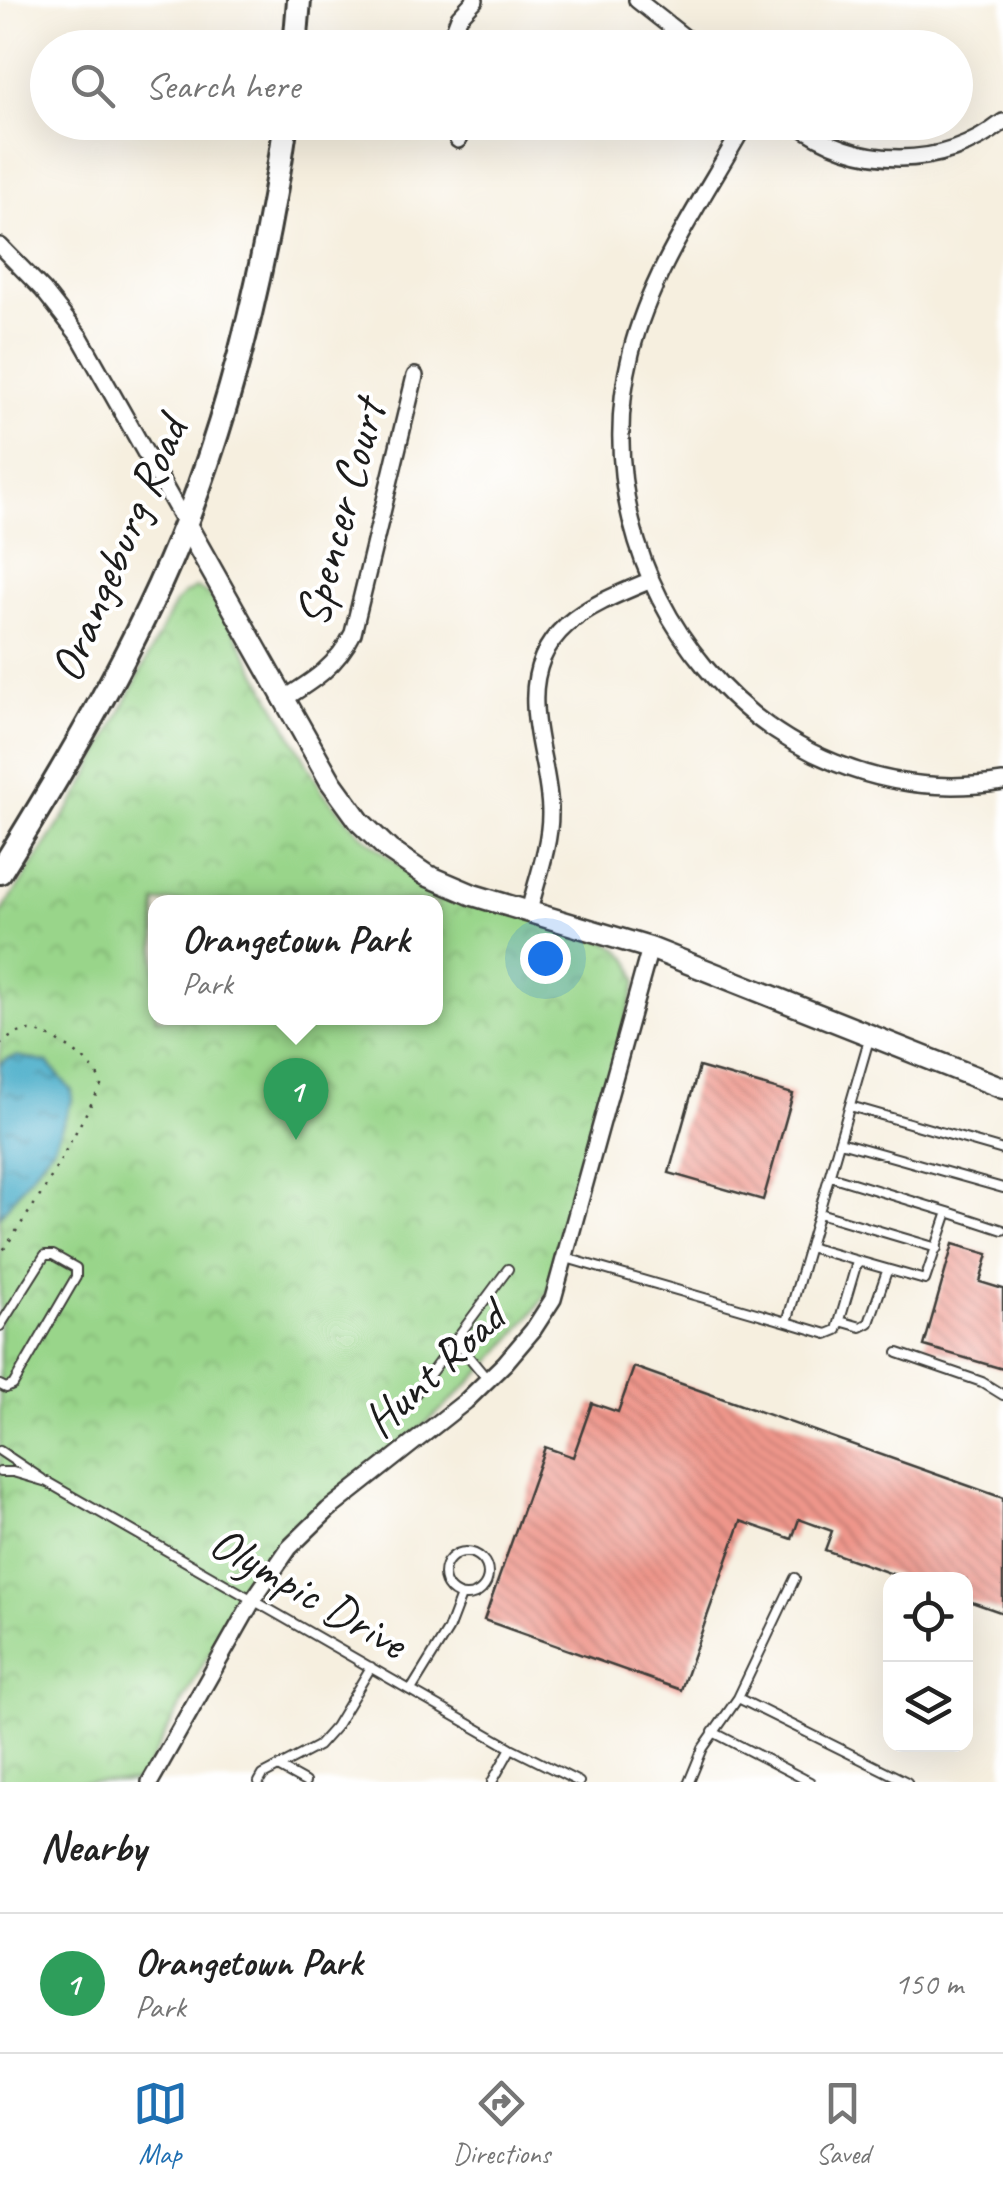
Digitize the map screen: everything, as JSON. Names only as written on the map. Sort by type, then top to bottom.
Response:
[{"type":"main road","points":[[296,30],[299,0]]},
{"type":"main road","name":"Orangeburg Road","points":[[0,872],[90,719],[185,523],[250,313],[276,196],[284,140]]},
{"type":"street","points":[[453,30],[458,17],[474,0]]},
{"type":"street","points":[[637,0],[675,30]]},
{"type":"street","points":[[973,139],[1003,122]]},
{"type":"street","points":[[736,140],[660,280],[631,354],[620,451],[624,497],[649,581],[684,640],[734,698],[768,726],[808,750],[897,780],[942,786],[1003,782]]},
{"type":"street","points":[[823,140],[836,148],[875,157],[916,159],[953,150],[971,140]]},
{"type":"street","points":[[0,246],[43,290],[80,337],[282,700],[340,796],[390,850],[426,875],[473,895],[650,948],[1003,1088]]},
{"type":"street","name":"Spencer Court","points":[[282,700],[328,671],[353,633],[414,376]]},
{"type":"street","points":[[529,911],[550,813],[534,705],[538,668],[556,634],[587,606],[649,581]]},
{"type":"street","name":"Hunt Road","points":[[150,1782],[254,1600],[289,1548],[328,1510],[419,1440],[488,1380],[534,1330],[553,1300],[650,948]]},
{"type":"lane","points":[[788,1322],[870,1036]]},
{"type":"lane","points":[[850,1106],[1003,1150]]},
{"type":"lane","points":[[840,1142],[1003,1188]]},
{"type":"lane","points":[[830,1176],[1003,1230]]},
{"type":"lane","points":[[809,1247],[925,1280],[948,1212]]},
{"type":"lane","points":[[819,1213],[938,1248]]},
{"type":"lane","points":[[0,1326],[45,1255],[53,1255],[76,1268],[76,1277],[13,1385],[0,1385]]},
{"type":"lane","points":[[566,1258],[828,1334],[837,1330],[858,1262]]},
{"type":"lane","points":[[410,1401],[508,1269]]},
{"type":"lane","points":[[840,1321],[861,1327],[869,1322],[887,1270]]},
{"type":"lane","points":[[455,1340],[488,1380]]},
{"type":"lane","points":[[898,1353],[982,1382],[1003,1395]]},
{"type":"lane","points":[[0,1451],[47,1482]]},
{"type":"lane","name":"Olympic Drive","points":[[0,1472],[47,1482],[511,1748],[580,1782]]},
{"type":"lane","points":[[473,1553],[485,1562],[488,1577],[476,1595],[461,1596],[446,1582],[445,1568],[453,1557],[473,1553]]},
{"type":"lane","points":[[688,1782],[713,1732],[738,1698],[795,1578]]},
{"type":"lane","points":[[411,1690],[448,1630],[461,1596]]},
{"type":"lane","points":[[260,1782],[264,1775],[318,1746],[335,1727],[370,1667]]},
{"type":"lane","points":[[738,1698],[907,1782]]},
{"type":"lane","points":[[713,1732],[810,1782]]},
{"type":"lane","points":[[492,1782],[511,1748]]},
{"type":"lane","points":[[278,1767],[305,1782]]},
{"type":"path","points":[[0,1044],[23,1032],[46,1036],[86,1060],[100,1078],[101,1086],[44,1190],[0,1255]]},
{"type":"green space","points":[[196,588],[211,596],[323,792],[361,834],[415,878],[610,943],[628,959],[637,981],[548,1292],[532,1314],[460,1393],[314,1513],[278,1550],[213,1646],[140,1782],[0,1782],[0,915],[81,791],[174,605]]},
{"type":"water","points":[[17,1056],[48,1063],[72,1091],[72,1101],[54,1145],[0,1216],[0,1065]]},
{"type":"building","points":[[699,1067],[793,1094],[763,1200],[669,1173]]},
{"type":"building","points":[[953,1244],[988,1254],[980,1282],[1003,1289],[1003,1369],[924,1346]]},
{"type":"building","points":[[634,1367],[1003,1498],[1003,1613],[973,1602],[973,1572],[887,1572],[825,1550],[832,1531],[799,1519],[792,1539],[741,1521],[681,1690],[484,1620],[545,1447],[573,1457],[592,1403],[618,1412]]},
{"type":"place","name":"Orangetown Park","points":[[296,1140]]}]
